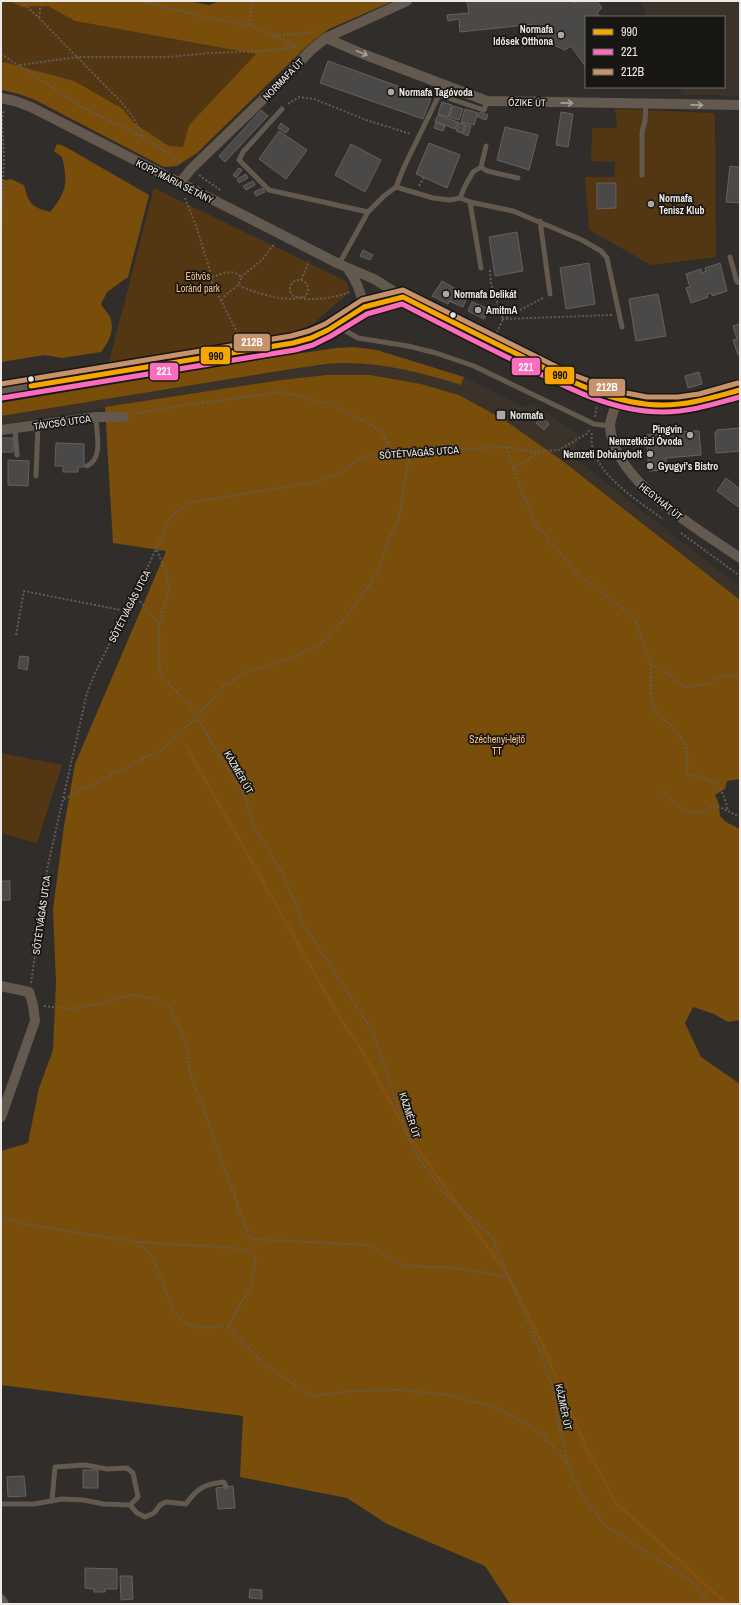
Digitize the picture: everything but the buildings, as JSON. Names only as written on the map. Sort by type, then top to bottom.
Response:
[{"type":"street","name":"NORMAFA ÚT","points":[[179,184],[191,169],[278,85],[311,50],[326,38],[407,1]]},
{"type":"street","name":"ŐZIKE ÚT","points":[[326,38],[363,54],[487,101],[740,105]]},
{"type":"street","name":"KOPP MÁRIA SÉTÁNY","points":[[3,99],[15,101],[31,107],[314,252],[348,269],[374,279],[403,297]]},
{"type":"street","points":[[348,269],[356,279],[360,288],[364,307]]},
{"type":"street","points":[[1,391],[293,343],[311,338],[328,330],[364,307],[403,297],[593,392],[618,400],[647,405],[671,405],[704,400],[740,390]]},
{"type":"street","points":[[610,426],[618,400]]},
{"type":"street","name":"TÁVCSŐ UTCA","points":[[1,430],[96,417],[124,417]]},
{"type":"street","name":"HEGYHÁT ÚT","points":[[610,426],[613,440],[622,461],[638,483],[663,504],[740,558]]},
{"type":"street","points":[[1,986],[29,992],[33,1005],[35,1021],[1,1118]]},
{"type":"street","points":[[1,1599],[4,1604]]},
{"type":"lane","points":[[339,264],[368,212],[396,187],[404,167],[439,95],[484,110],[487,101]]},
{"type":"lane","points":[[642,175],[642,132],[645,121],[646,104]]},
{"type":"lane","points":[[282,109],[243,152],[239,160],[269,190],[368,212]]},
{"type":"lane","points":[[460,198],[473,172],[481,167],[486,146]]},
{"type":"lane","points":[[481,167],[488,171],[518,178]]},
{"type":"lane","points":[[396,187],[433,198],[450,200],[460,198],[470,202],[513,211],[540,221],[582,240],[601,251],[607,258],[622,327]]},
{"type":"lane","points":[[470,202],[482,268]]},
{"type":"lane","points":[[540,221],[550,294]]},
{"type":"lane","points":[[730,257],[737,282],[740,283]]},
{"type":"lane","points":[[344,330],[358,338],[422,350],[474,366],[594,424],[610,426]]},
{"type":"lane","points":[[88,466],[92,464],[96,458],[96,417]]},
{"type":"lane","points":[[36,476],[38,425]]},
{"type":"lane","points":[[15,429],[17,455]]},
{"type":"lane","points":[[1,1504],[34,1504],[69,1500],[130,1505],[138,1498],[133,1473],[127,1468],[108,1469],[86,1465],[55,1467],[52,1501]]},
{"type":"lane","points":[[130,1505],[137,1513],[145,1517],[154,1513],[160,1505],[166,1502],[186,1504],[194,1492],[205,1486],[224,1482],[226,1487]]},
{"type":"path","points":[[20,1],[39,18],[122,103],[133,117],[144,137]]},
{"type":"path","points":[[39,18],[41,1]]},
{"type":"path","points":[[19,66],[77,57],[169,57],[299,47],[248,25],[141,1]]},
{"type":"path","points":[[248,25],[254,1]]},
{"type":"path","points":[[274,36],[316,32],[324,35],[326,38]]},
{"type":"path","points":[[1,54],[87,110],[144,137],[191,169]]},
{"type":"path","points":[[282,109],[293,100],[300,97],[314,99],[366,120],[414,135]]},
{"type":"path","points":[[1,237],[4,156],[2,120],[3,99]]},
{"type":"path","points":[[179,184],[196,226],[215,290],[242,343],[244,350]]},
{"type":"path","points":[[221,301],[223,297],[239,285],[241,277],[263,259],[271,249],[279,234]]},
{"type":"path","points":[[314,252],[301,280],[296,281],[291,287],[293,295],[308,300],[341,295],[360,288]]},
{"type":"path","points":[[489,266],[491,284],[503,319]]},
{"type":"path","points":[[212,277],[229,272],[241,277]]},
{"type":"path","points":[[239,285],[249,290],[264,294],[292,299],[304,296],[308,292],[308,286],[301,280]]},
{"type":"path","points":[[496,333],[503,319],[550,294]]},
{"type":"path","points":[[503,319],[619,315]]},
{"type":"path","points":[[124,417],[158,409],[281,392],[335,406],[372,425],[383,433],[391,453]]},
{"type":"path","name":"SÖTÉTVÁGÁS UTCA","points":[[29,992],[48,865],[87,694],[126,611],[157,550],[171,516],[189,503],[317,482],[338,474],[359,459],[391,453],[506,447],[533,452],[559,450],[588,433]]},
{"type":"path","points":[[506,447],[534,522],[578,574],[634,617],[650,664],[651,698],[656,713],[672,726],[685,743],[688,762],[686,771],[688,775],[701,777],[715,783],[724,794],[728,811]]},
{"type":"path","points":[[64,799],[164,748],[197,717],[224,686],[248,671],[286,660],[318,646],[344,620],[377,574],[388,540],[398,523],[405,478],[412,452]]},
{"type":"path","points":[[514,468],[541,452]]},
{"type":"path","name":"KÁZMÉR ÚT","points":[[157,550],[168,578],[169,591],[159,624],[160,675],[188,703],[246,799],[252,825],[285,878],[304,925],[373,1032],[413,1150],[446,1195],[492,1238],[540,1351],[555,1395],[558,1422],[568,1465],[583,1497],[606,1526],[689,1579],[711,1604]]},
{"type":"path","points":[[16,635],[24,591],[126,611]]},
{"type":"path","points":[[135,595],[159,624]]},
{"type":"path","points":[[650,664],[671,676],[685,687],[707,684],[726,675],[740,679]]},
{"type":"path","points":[[663,791],[673,804],[691,812],[700,814],[712,805],[716,805],[740,817]]},
{"type":"path","points":[[33,1005],[70,1009],[132,995],[148,997],[161,1001],[171,1008],[175,1021],[186,1044],[190,1072],[250,1239],[369,1245],[402,1265],[448,1267],[509,1277]]},
{"type":"path","points":[[1,1218],[23,1224],[137,1242],[236,1248],[249,1251],[256,1260],[252,1286],[228,1326]]},
{"type":"path","points":[[137,1242],[150,1253],[162,1278],[168,1298],[177,1315],[188,1324],[209,1328],[228,1326]]},
{"type":"path","points":[[228,1326],[267,1367],[312,1396],[352,1391],[401,1390],[457,1397],[500,1409],[541,1433],[568,1465]]},
{"type":"shaded area","points":[[640,1],[740,1],[740,96],[682,95],[679,88],[725,88],[725,16],[647,16]]},
{"type":"shaded area","points":[[344,363],[381,366],[418,372],[461,385],[464,377],[526,408],[531,403],[580,435],[572,456],[740,587],[740,600],[564,462],[503,419],[459,395],[421,384],[370,375],[326,375],[281,380],[1,424],[1,416],[298,368]]},
{"type":"green space","points":[[1,1],[10,1],[22,7],[48,6],[75,21],[257,54],[189,125],[184,147],[169,146],[134,123],[123,109],[4,62],[1,63]]},
{"type":"green space","points":[[10,1],[187,1],[209,5],[220,1],[393,1],[329,29],[308,45],[197,153],[177,166],[164,167],[35,100],[19,94],[1,90],[1,63],[4,62],[74,81],[123,109],[134,123],[169,146],[183,147],[189,125],[256,54],[75,21],[48,6],[22,7]]},
{"type":"green space","name":"Normafa Tenisz Klub","points":[[614,109],[715,113],[716,257],[651,265],[589,230],[585,177],[614,177],[615,162],[591,161],[592,128],[616,128],[617,120]]},
{"type":"green space","points":[[57,144],[64,146],[149,195],[128,277],[107,292],[101,304],[110,317],[112,327],[109,340],[101,352],[62,358],[45,355],[1,362],[1,181],[11,179],[24,185],[29,201],[35,206],[50,212],[56,205],[65,186],[65,173],[62,157],[54,151]]},
{"type":"green space","name":"Eötvös Loránd park","points":[[154,188],[344,280],[348,286],[348,293],[313,324],[289,333],[109,362]]},
{"type":"green space","points":[[354,347],[377,350],[464,377],[461,385],[432,376],[389,367],[359,363],[344,363],[298,368],[1,416],[1,403],[295,354]]},
{"type":"green space","name":"Széchenyi-lejtő TT","points":[[326,375],[370,375],[421,384],[459,395],[503,419],[564,462],[740,600],[740,779],[727,781],[725,789],[715,795],[719,804],[720,816],[726,822],[740,829],[740,1020],[728,1022],[714,1014],[693,1007],[685,1023],[701,1057],[740,1084],[740,1604],[510,1604],[485,1566],[387,1524],[347,1498],[240,1477],[243,1416],[1,1385],[1,1151],[28,1143],[39,1088],[53,1050],[56,983],[53,909],[64,826],[75,764],[166,551],[113,543],[105,407],[281,380]]},
{"type":"green space","points":[[1,753],[62,765],[37,843],[1,833]]},
{"type":"waterway","points":[[186,746],[343,1023],[362,1050],[408,1135],[509,1277],[541,1341],[586,1447],[616,1503],[727,1604]]},
{"type":"transit line","name":"212B","points":[[1,384],[291,336],[309,331],[325,324],[362,300],[403,290],[571,374],[616,391],[647,397],[678,397],[699,394],[738,383]]},
{"type":"transit line","name":"990","points":[[31,386],[293,343],[311,338],[328,330],[364,307],[403,297],[568,380],[605,395],[643,404],[673,405],[702,400],[740,390]]},
{"type":"transit line","name":"221","points":[[2,398],[295,350],[313,345],[367,314],[402,304],[567,387],[604,402],[643,411],[673,412],[702,407],[740,397]]},
{"type":"place","name":"Normafa Idősek Otthona","points":[[561,35]]},
{"type":"place","name":"Normafa Tagóvoda","points":[[391,92]]},
{"type":"place","name":"Normafa Tenisz Klub","points":[[651,204]]},
{"type":"place","name":"Normafa Delikát","points":[[446,294]]},
{"type":"place","name":"AmitmA","points":[[478,310]]},
{"type":"place","name":"Normafa","points":[[501,415]]},
{"type":"place","name":"Pingvin Nemzetközi Óvoda","points":[[690,435]]},
{"type":"place","name":"Nemzeti Dohánybolt","points":[[650,454]]},
{"type":"place","name":"Gyugyi's Bistro","points":[[650,466]]}]
